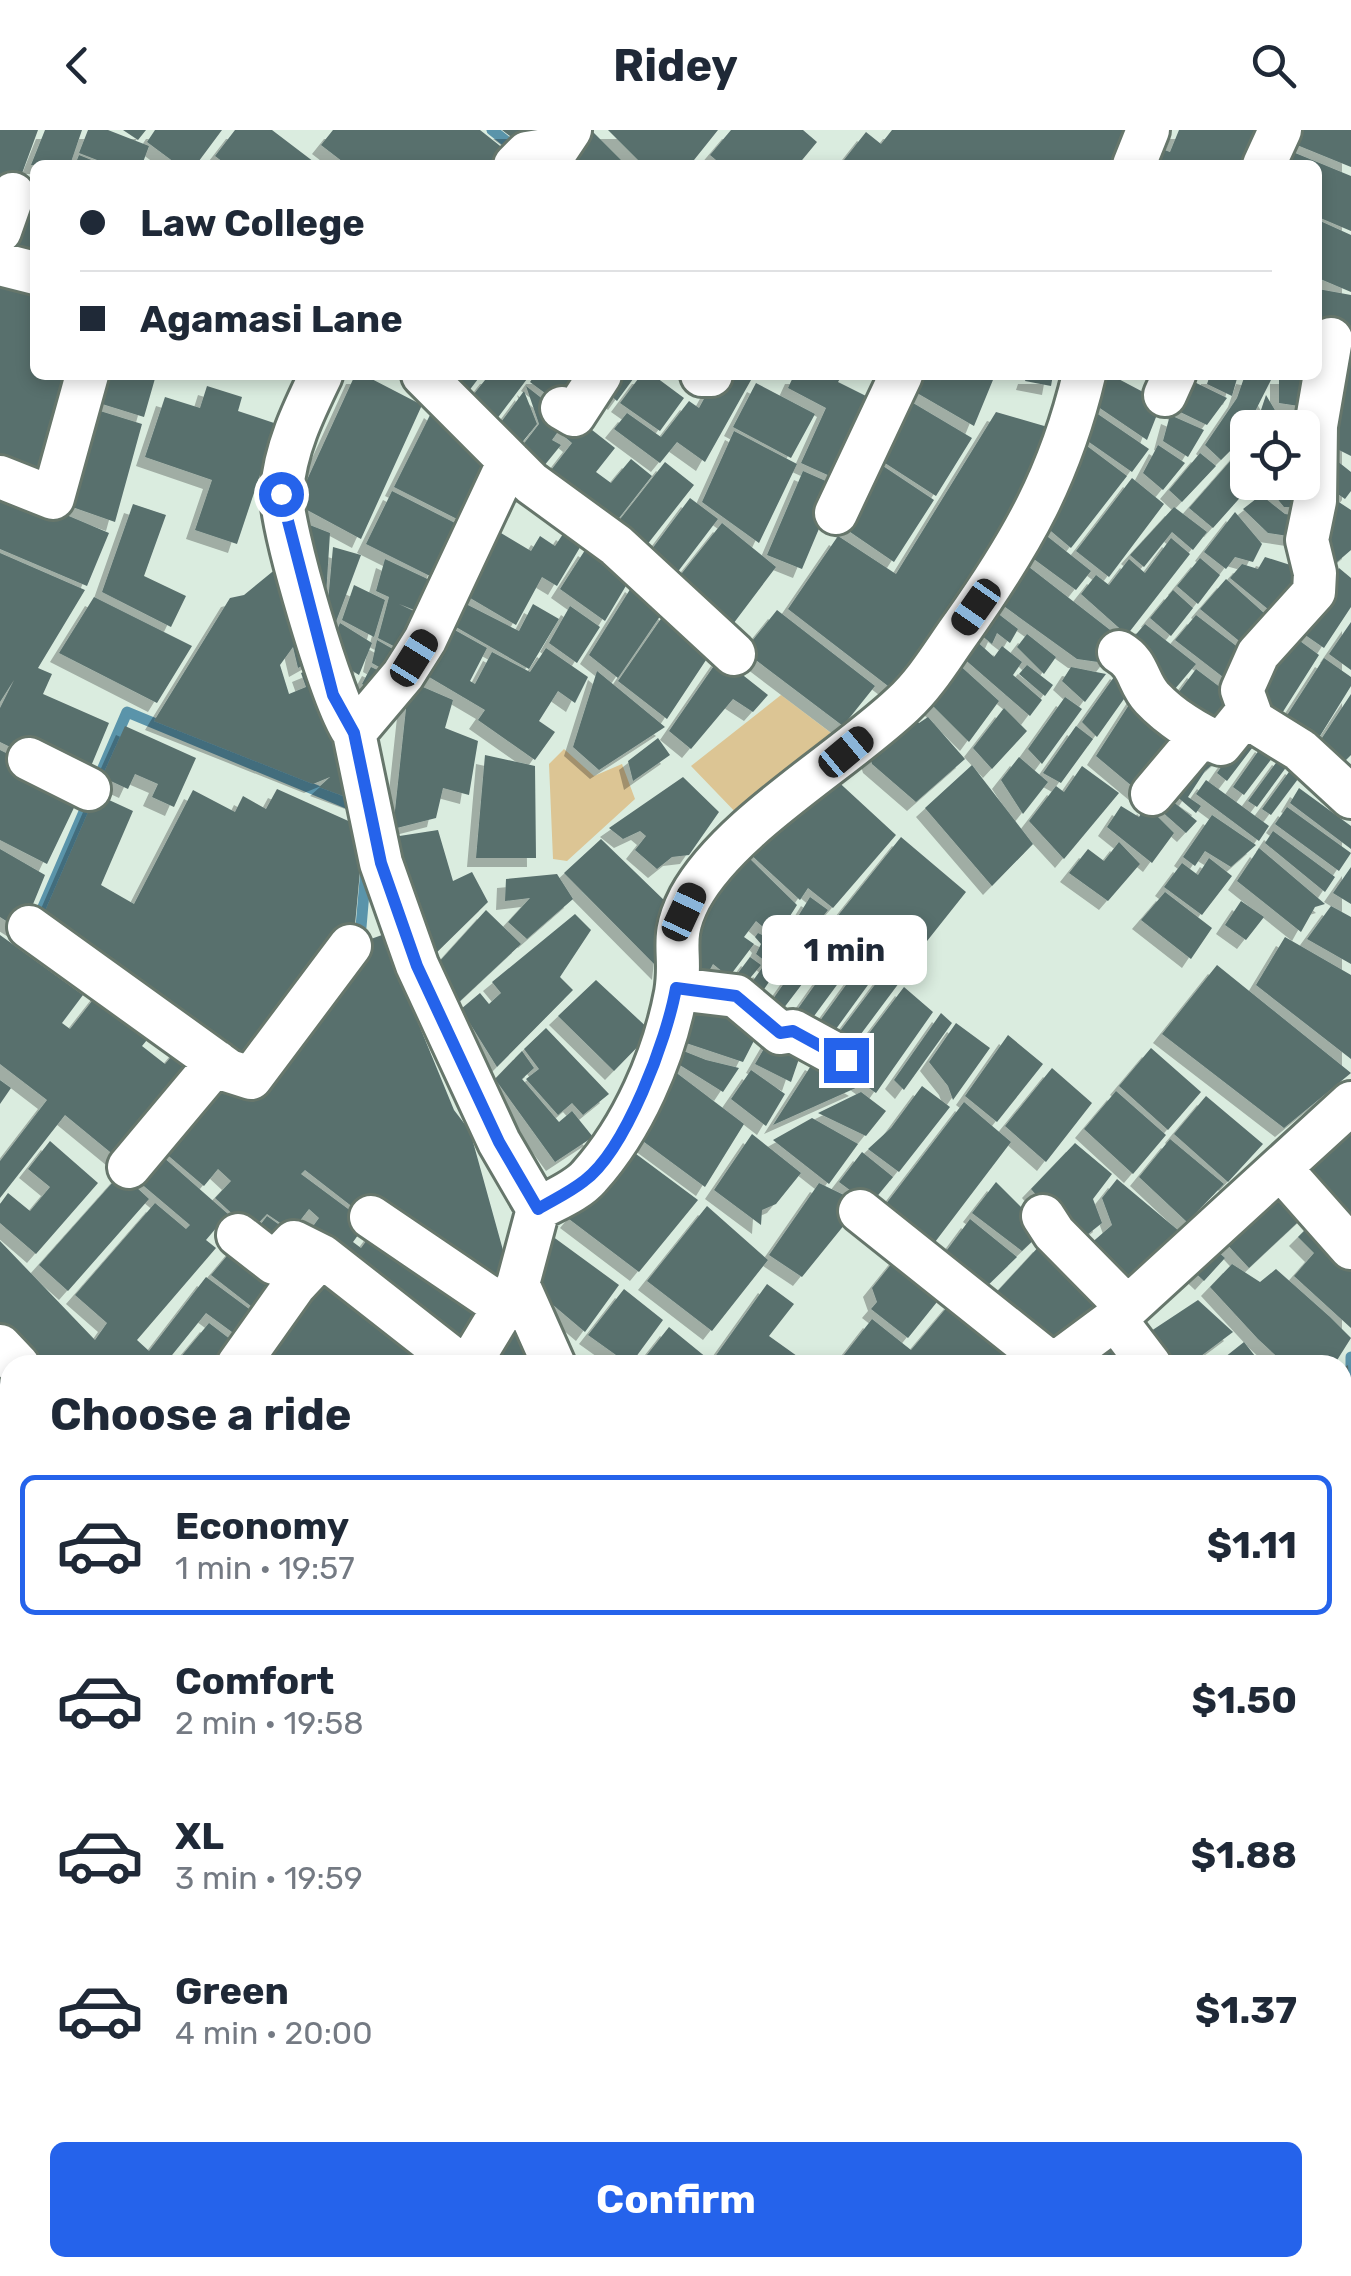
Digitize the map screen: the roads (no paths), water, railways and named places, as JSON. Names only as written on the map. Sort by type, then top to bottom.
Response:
[{"type":"street","points":[[517,149],[558,148],[570,130]]},
{"type":"street","points":[[1136,160],[1148,130]]},
{"type":"street","points":[[1266,160],[1280,130]]},
{"type":"street","points":[[0,264],[30,272]]},
{"type":"street","points":[[1333,338],[1316,426],[1316,501],[1307,540],[1315,574],[1314,592],[1258,654],[1250,680],[1242,690],[1247,712],[1311,759],[1321,774],[1351,797]]},
{"type":"street","points":[[0,477],[53,498],[86,380]]},
{"type":"street","points":[[318,380],[294,430],[281,494],[333,695],[354,733],[381,863],[417,966],[499,1142],[538,1209]]},
{"type":"street","points":[[427,380],[531,482],[616,544],[734,654]]},
{"type":"street","points":[[562,408],[574,415],[597,380]]},
{"type":"street","points":[[836,512],[900,380]]},
{"type":"street","points":[[475,1355],[512,1296],[538,1209],[588,1179],[627,1122],[650,1078],[676,988],[674,931],[692,894],[719,860],[905,703],[987,592],[1024,532],[1068,442],[1083,380]]},
{"type":"street","points":[[354,733],[403,674],[425,640],[510,461]]},
{"type":"street","points":[[1119,652],[1136,664],[1149,695],[1201,736],[1220,744],[1247,712]]},
{"type":"street","points":[[1152,794],[1201,736]]},
{"type":"street","points":[[28,759],[89,790]]},
{"type":"street","points":[[30,928],[217,1062],[250,1078],[350,946]]},
{"type":"street","points":[[676,988],[736,996],[780,1033],[793,1031],[846,1060]]},
{"type":"street","points":[[129,1166],[217,1062]]},
{"type":"street","points":[[1066,1355],[1121,1313],[1349,1105]]},
{"type":"street","points":[[1281,1170],[1351,1248]]},
{"type":"street","points":[[860,1211],[1040,1355]]},
{"type":"street","points":[[1043,1216],[1121,1313],[1144,1355]]},
{"type":"street","points":[[371,1217],[512,1296],[548,1355]]},
{"type":"street","points":[[245,1355],[294,1286],[282,1237],[447,1355]]},
{"type":"waterway","points":[[492,130],[520,152]]},
{"type":"waterway","points":[[37,921],[127,712],[361,809]]},
{"type":"waterway","points":[[353,937],[361,927],[366,869]]}]
